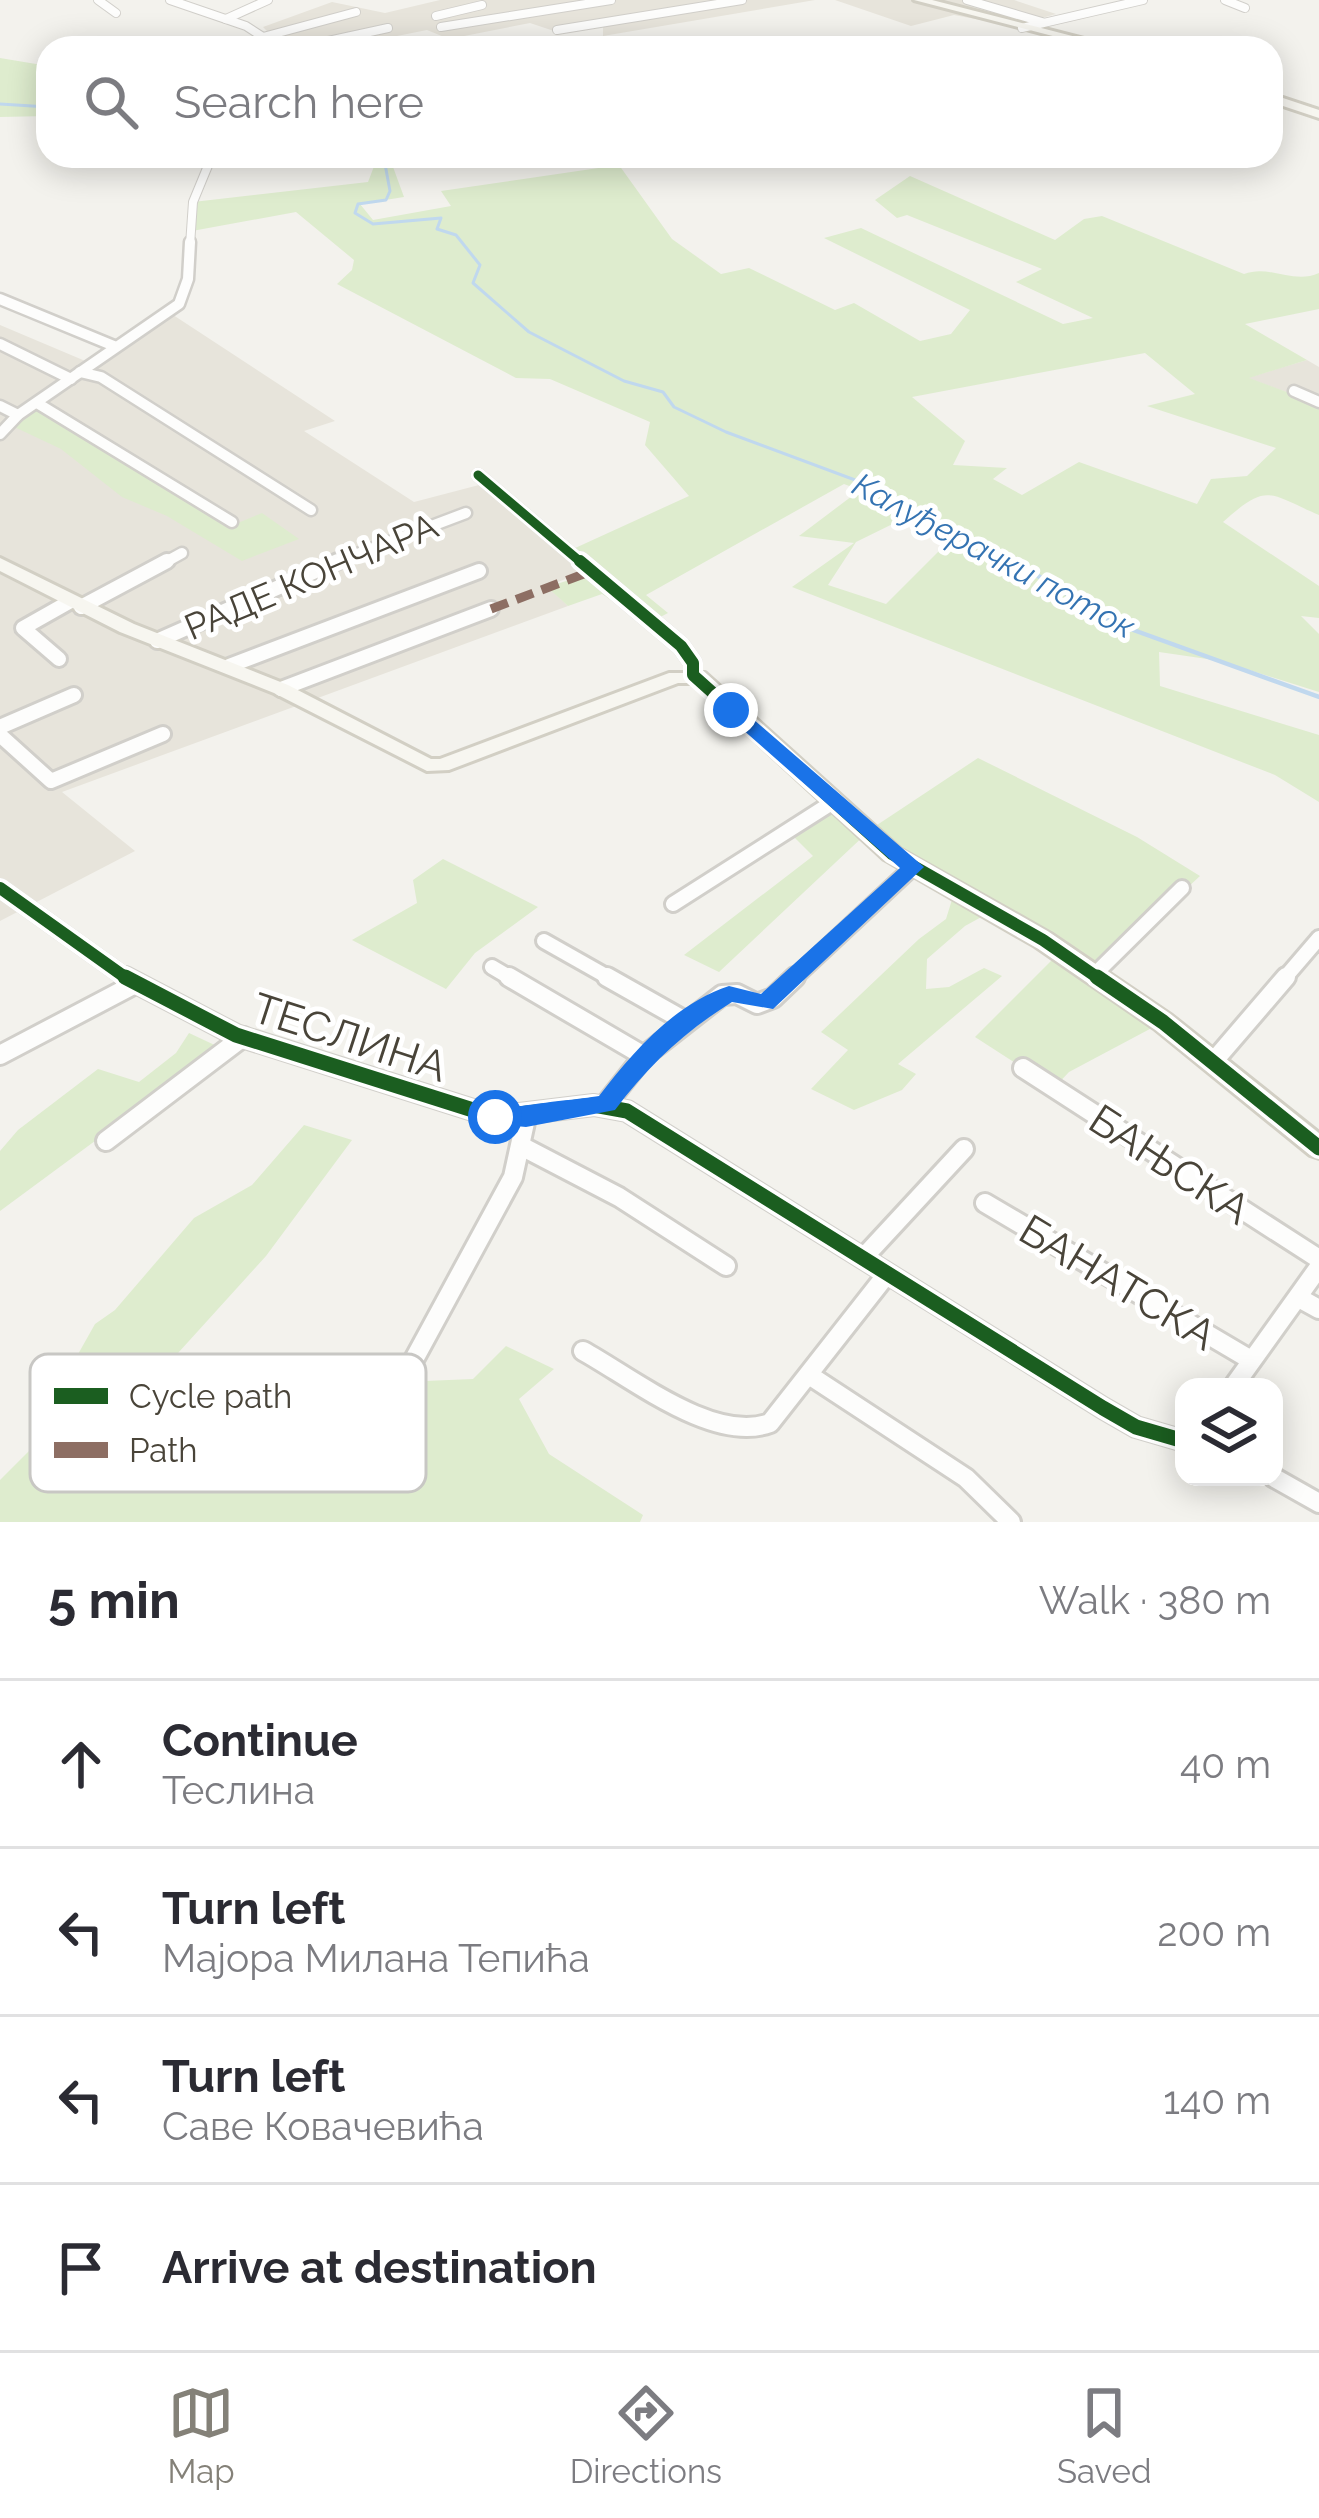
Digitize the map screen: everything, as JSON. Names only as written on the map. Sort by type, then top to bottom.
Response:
[{"type":"street","points":[[98,0],[116,13]]},
{"type":"street","points":[[170,0],[261,36]]},
{"type":"street","points":[[226,19],[268,0]]},
{"type":"street","points":[[441,27],[611,0]]},
{"type":"street","points":[[557,30],[742,0]]},
{"type":"street","points":[[919,0],[1058,36]]},
{"type":"street","points":[[967,0],[1042,22]]},
{"type":"street","points":[[1022,28],[1142,0]]},
{"type":"street","points":[[1225,0],[1245,8]]},
{"type":"street","points":[[418,21],[482,5]]},
{"type":"street","points":[[267,36],[356,12]]},
{"type":"street","points":[[436,16],[456,24]]},
{"type":"street","points":[[351,36],[388,28]]},
{"type":"street","points":[[1283,102],[1319,114]]},
{"type":"street","points":[[0,434],[18,415],[114,346],[175,309],[188,278],[193,202],[207,168]]},
{"type":"street","points":[[0,298],[114,346]]},
{"type":"street","points":[[0,344],[75,375],[100,377],[310,510]]},
{"type":"street","points":[[1294,391],[1319,401]]},
{"type":"street","points":[[37,403],[232,522]]},
{"type":"street","points":[[0,406],[18,415]]},
{"type":"street","points":[[478,475],[681,646],[693,663],[692,675]]},
{"type":"street","name":"РАДЕ КОНЧАРА","points":[[157,640],[344,558],[466,513]]},
{"type":"street","points":[[59,659],[23,628],[182,553]]},
{"type":"street","points":[[0,564],[75,604],[280,689],[427,765],[442,765],[692,675]]},
{"type":"street","points":[[229,666],[478,571]]},
{"type":"street","points":[[280,689],[491,609]]},
{"type":"street","points":[[692,675],[833,802],[914,867],[994,910],[1094,975],[1319,1148]]},
{"type":"street","points":[[74,695],[0,731],[51,781],[163,734]]},
{"type":"street","points":[[673,904],[833,802]]},
{"type":"street","points":[[914,867],[765,1003],[729,994],[685,1021],[644,1056],[606,1104],[655,1126],[1125,1421],[1175,1438]]},
{"type":"street","name":"ТЕСЛИНА","points":[[0,887],[135,984],[243,1037],[470,1111],[526,1118],[606,1104]]},
{"type":"street","points":[[1094,975],[1182,888]]},
{"type":"street","points":[[1213,1062],[1319,938]]},
{"type":"street","points":[[544,941],[685,1021]]},
{"type":"street","points":[[492,967],[644,1056]]},
{"type":"street","points":[[0,1055],[135,984]]},
{"type":"street","name":"ТЕСЛИНА","points":[[106,1141],[243,1037]]},
{"type":"street","name":"БАЊСКА","points":[[1023,1068],[1319,1263]]},
{"type":"street","points":[[417,1354],[513,1177],[526,1118]]},
{"type":"street","points":[[523,1147],[619,1197],[725,1265]]},
{"type":"street","points":[[864,1257],[964,1149]]},
{"type":"street","name":"БАНАТСКА","points":[[985,1203],[1252,1360]]},
{"type":"street","points":[[1239,1378],[1319,1263]]},
{"type":"street","points":[[583,1351],[713,1424],[737,1430],[770,1423],[887,1274]]},
{"type":"street","points":[[1298,1298],[1319,1309]]},
{"type":"street","points":[[809,1375],[966,1478],[1011,1522]]},
{"type":"street","points":[[1283,1483],[1319,1503]]},
{"type":"shaded area","points":[[440,0],[815,0],[603,36],[603,25],[557,32],[530,23],[464,36],[427,30],[397,36],[272,36],[263,27],[332,2],[385,13]]},
{"type":"shaded area","points":[[835,0],[1014,0],[1056,14],[1013,26],[954,15],[911,26]]},
{"type":"shaded area","points":[[164,309],[335,421],[304,431],[414,502],[479,485],[573,549],[592,569],[547,586],[568,606],[62,792],[135,851],[0,921],[0,325],[90,363]]},
{"type":"shaded area","points":[[1307,360],[1319,367],[1319,404],[1247,378]]},
{"type":"green space","points":[[0,58],[36,64],[36,116],[0,117]]},
{"type":"green space","points":[[373,168],[393,168],[404,197],[360,204],[373,220],[451,206],[441,191],[621,168],[672,239],[721,274],[749,268],[835,310],[854,303],[920,341],[951,334],[970,310],[824,238],[861,228],[1063,324],[1093,318],[1016,282],[1042,269],[907,215],[897,218],[875,200],[910,176],[1055,240],[1084,219],[1102,216],[1244,274],[1263,271],[1300,277],[1319,273],[1319,309],[1245,324],[1307,360],[1249,378],[1319,404],[1319,515],[1268,495],[1250,501],[1223,522],[1319,586],[1319,618],[1301,616],[1319,634],[1319,692],[1221,661],[1159,652],[1160,686],[1319,735],[1319,802],[1275,775],[792,587],[854,543],[799,536],[860,490],[844,484],[646,595],[668,613],[647,624],[602,594],[568,606],[547,587],[595,572],[573,549],[689,496],[645,445],[650,422],[550,379],[516,378],[337,284],[352,270],[354,260],[296,212],[192,231],[193,202],[368,182]],"holes":[[[1145,353],[1195,394],[1147,406],[1276,448],[1247,476],[1211,479],[1197,504],[1079,462],[1022,495],[993,479],[1007,468],[953,465],[965,441],[912,397]],[[915,513],[972,536],[957,549],[941,549],[886,604],[828,585],[856,542]]]},
{"type":"green space","points":[[37,403],[233,525],[262,513],[299,539],[242,561],[167,516],[122,497],[61,449],[8,424]]},
{"type":"green space","points":[[978,758],[1137,837],[1200,876],[1094,974],[1163,1022],[1069,1072],[1054,1088],[975,1037],[1059,953],[994,910],[965,926],[927,959],[926,989],[949,987],[984,968],[1002,976],[898,1064],[916,1074],[902,1090],[854,1110],[811,1089],[848,1050],[821,1032],[946,919],[955,890],[868,832],[719,972],[684,955],[813,856],[787,830],[833,802],[868,831]]},
{"type":"green space","points":[[443,859],[538,907],[475,953],[446,989],[352,940],[417,903],[413,880]]},
{"type":"green space","points":[[189,1033],[221,1048],[0,1211],[0,1151],[18,1130],[98,1069],[139,1082],[176,1053]]},
{"type":"green space","points":[[304,1125],[352,1140],[266,1256],[177,1354],[78,1354],[95,1324],[115,1310],[194,1218],[252,1185]]},
{"type":"green space","points":[[506,1346],[554,1369],[519,1399],[549,1454],[643,1515],[640,1522],[0,1522],[0,1480],[30,1450],[30,1492],[426,1492],[426,1381],[473,1379]]},
{"type":"waterway","name":"Калуђерачки поток","points":[[0,104],[36,106]]},
{"type":"waterway","name":"Калуђерачки поток","points":[[386,168],[390,191],[386,200],[358,204],[355,213],[373,224],[441,218],[437,229],[456,235],[480,265],[473,283],[529,332],[624,381],[663,392],[674,407],[726,432],[882,490],[1018,563]]},
{"type":"waterway","name":"Калуђерачки поток","points":[[1014,561],[1018,563]]},
{"type":"waterway","name":"Калуђерачки поток","points":[[1018,563],[1114,623],[1319,697]]},
{"type":"marked path","points":[[491,609],[589,572]]},
{"type":"cycle path","points":[[478,475],[681,646],[693,663],[693,675],[892,854],[1043,940],[1163,1022],[1319,1148]]},
{"type":"cycle path","points":[[0,888],[135,984],[236,1035],[495,1117],[594,1105],[627,1111],[1103,1408],[1136,1427],[1175,1438]]},
{"type":"route","points":[[495,1117],[526,1118],[606,1104],[644,1056],[722,995],[737,994],[757,1004],[773,998],[914,867],[892,854],[731,710]]}]
